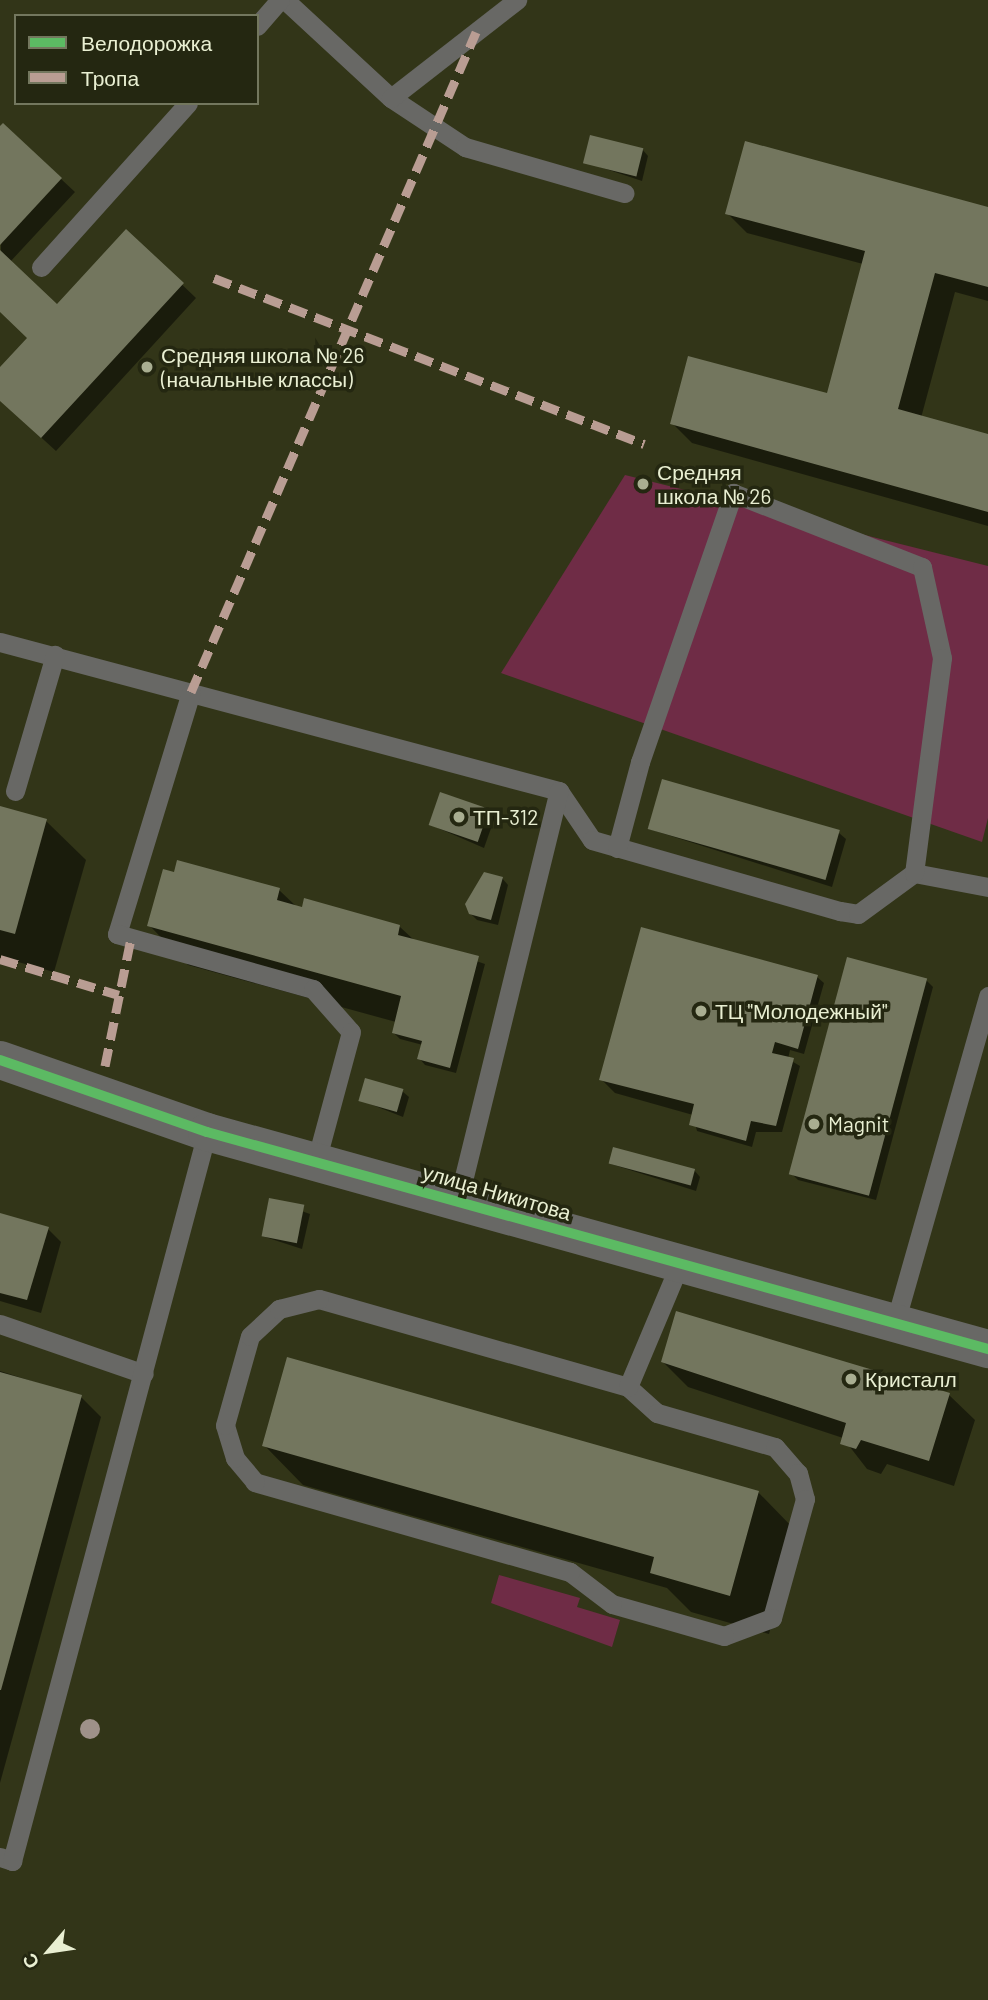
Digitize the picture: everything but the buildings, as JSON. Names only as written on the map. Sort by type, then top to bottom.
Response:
[{"type":"street","name":"улица Никитова","points":[[0,1060],[207,1132],[988,1349]]},
{"type":"lane","points":[[259,24],[282,0],[391,98],[465,147],[624,193]]},
{"type":"lane","points":[[391,98],[517,0]]},
{"type":"lane","points":[[41,267],[186,105]]},
{"type":"lane","points":[[0,642],[559,791],[592,840],[617,848],[859,914],[914,873],[942,658],[922,567],[733,493],[640,762],[617,848]]},
{"type":"lane","points":[[15,792],[55,655]]},
{"type":"lane","points":[[191,692],[117,934],[313,989],[351,1032],[316,1162]]},
{"type":"lane","points":[[458,1201],[559,791]]},
{"type":"lane","points":[[914,873],[988,887]]},
{"type":"lane","points":[[895,1323],[979,1067],[988,996]]},
{"type":"lane","points":[[0,1857],[12,1861],[207,1132]]},
{"type":"lane","points":[[628,1387],[680,1263]]},
{"type":"lane","points":[[319,1299],[628,1387],[657,1413],[775,1447],[798,1473],[806,1499],[772,1618],[762,1625],[724,1636],[612,1604],[570,1572],[255,1482],[235,1458],[225,1425],[250,1336],[278,1310],[319,1299]]},
{"type":"lane","points":[[0,1324],[144,1374]]},
{"type":"shaded area","points":[[625,475],[988,566],[988,818],[982,842],[501,673]]},
{"type":"shaded area","points":[[499,1575],[580,1598],[577,1607],[620,1620],[612,1647],[491,1603]]},
{"type":"marked path","points":[[191,692],[476,32]]},
{"type":"marked path","points":[[214,278],[644,444]]},
{"type":"marked path","points":[[105,1066],[131,938]]},
{"type":"marked path","points":[[0,959],[119,995]]},
{"type":"cycle path","points":[[0,1060],[207,1132],[988,1349]]},
{"type":"place","name":"Средняя школа № 26 (начальные классы)","points":[[147,367]]},
{"type":"place","name":"Средняя школа № 26","points":[[643,484]]},
{"type":"place","name":"ТП-312","points":[[459,817]]},
{"type":"place","name":"ТЦ \"Молодежный\"","points":[[701,1011]]},
{"type":"place","name":"Magnit","points":[[814,1124]]},
{"type":"place","name":"Кристалл","points":[[851,1379]]}]
